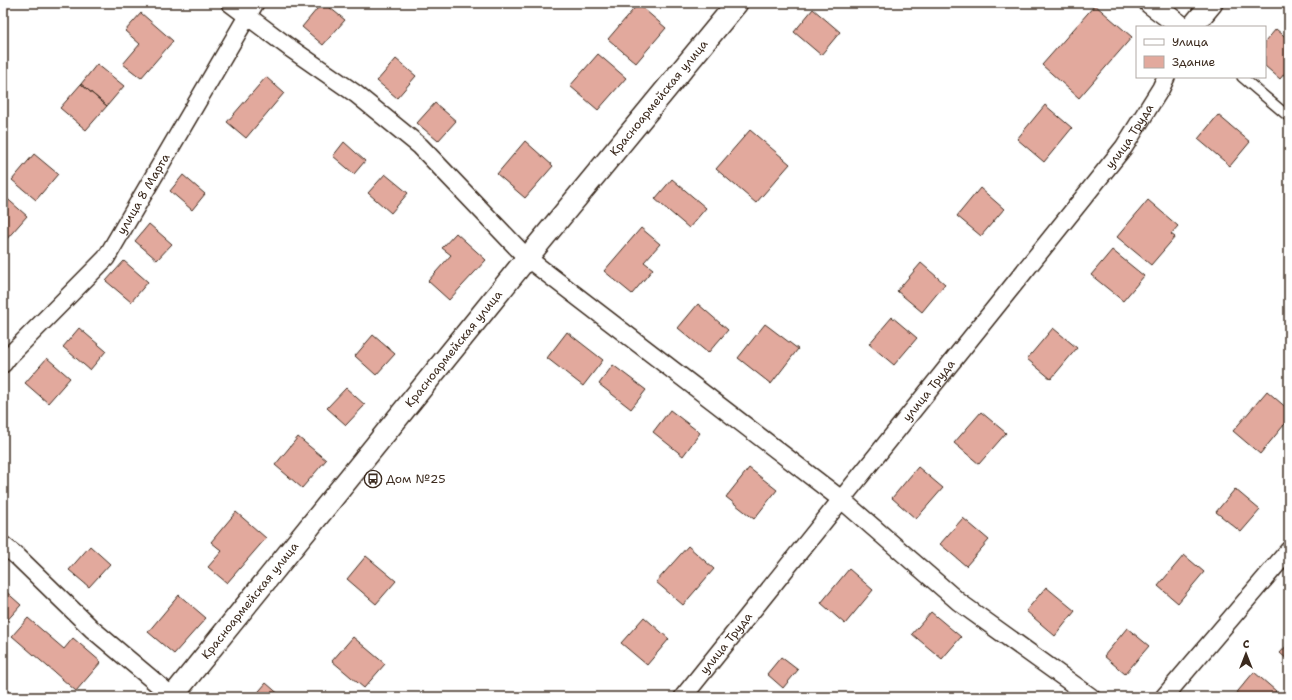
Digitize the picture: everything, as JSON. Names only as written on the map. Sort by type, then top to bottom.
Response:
[{"type":"street","points":[[230,3],[251,9],[290,48],[356,94],[420,146],[527,258],[842,500],[959,602],[1091,697]]},
{"type":"street","name":"Красноармейская улица","points":[[173,697],[527,258],[737,3]]},
{"type":"street","points":[[1150,3],[1181,26]]},
{"type":"street","points":[[1193,26],[1212,3]]},
{"type":"street","name":"улица 8 Марта","points":[[3,364],[9,356],[106,258],[251,9]]},
{"type":"street","name":"улица Труда","points":[[683,697],[1124,147],[1161,88],[1166,78]]},
{"type":"street","points":[[3,546],[18,558],[92,629],[173,697]]},
{"type":"street","points":[[1164,697],[1289,550]]},
{"type":"lane","points":[[1243,78],[1289,117]]},
{"type":"building","points":[[322,3],[345,20],[323,45],[302,27]]},
{"type":"building","points":[[638,4],[666,28],[636,63],[608,39]]},
{"type":"building","points":[[1095,5],[1132,37],[1079,98],[1042,65]]},
{"type":"building","points":[[813,9],[840,32],[821,55],[794,32]]},
{"type":"building","points":[[141,13],[173,41],[141,78],[123,64],[140,44],[125,31]]},
{"type":"building","points":[[1276,29],[1289,40],[1289,68],[1280,79],[1266,67],[1266,41]]},
{"type":"building","points":[[598,54],[626,78],[598,110],[570,86]]},
{"type":"building","points":[[396,59],[416,76],[397,98],[377,81]]},
{"type":"building","points":[[97,64],[124,86],[107,106],[81,84]]},
{"type":"building","points":[[266,77],[284,93],[246,138],[227,122]]},
{"type":"building","points":[[81,84],[107,106],[86,130],[60,108]]},
{"type":"building","points":[[435,103],[456,121],[438,141],[417,123]]},
{"type":"building","points":[[1045,105],[1072,128],[1044,162],[1017,139]]},
{"type":"building","points":[[1218,115],[1250,142],[1230,166],[1198,139]]},
{"type":"building","points":[[750,130],[790,164],[756,203],[716,169]]},
{"type":"building","points":[[525,141],[553,166],[525,198],[497,174]]},
{"type":"building","points":[[344,142],[365,161],[354,174],[333,156]]},
{"type":"building","points":[[34,154],[58,174],[36,200],[12,180]]},
{"type":"building","points":[[385,174],[408,193],[391,213],[368,193]]},
{"type":"building","points":[[183,175],[205,194],[192,210],[170,191]]},
{"type":"building","points":[[672,179],[706,208],[689,228],[655,199]]},
{"type":"building","points":[[980,188],[1004,209],[981,236],[957,216]]},
{"type":"building","points":[[3,195],[27,216],[5,241],[3,239]]},
{"type":"building","points":[[1148,200],[1178,226],[1171,234],[1175,237],[1151,265],[1117,237]]},
{"type":"building","points":[[1289,202],[1289,211],[1285,207]]},
{"type":"building","points":[[149,224],[172,244],[157,260],[135,241]]},
{"type":"building","points":[[641,228],[660,244],[644,262],[653,269],[632,294],[604,271]]},
{"type":"building","points":[[456,233],[486,260],[449,300],[428,281],[451,255],[442,248]]},
{"type":"building","points":[[1112,250],[1144,276],[1123,301],[1091,275]]},
{"type":"building","points":[[124,261],[148,282],[131,302],[106,281]]},
{"type":"building","points":[[921,263],[945,284],[922,312],[897,291]]},
{"type":"building","points":[[698,304],[728,330],[708,353],[678,328]]},
{"type":"building","points":[[892,317],[917,338],[894,365],[869,344]]},
{"type":"building","points":[[765,324],[798,349],[771,384],[738,358]]},
{"type":"building","points":[[79,328],[106,351],[90,370],[63,347]]},
{"type":"building","points":[[1053,328],[1077,348],[1051,379],[1027,359]]},
{"type":"building","points":[[567,332],[603,360],[583,386],[547,358]]},
{"type":"building","points":[[373,335],[395,354],[376,375],[355,356]]},
{"type":"building","points":[[47,358],[70,378],[48,403],[25,383]]},
{"type":"building","points":[[613,365],[646,390],[631,409],[599,384]]},
{"type":"building","points":[[346,388],[365,405],[346,425],[327,408]]},
{"type":"building","points":[[1267,391],[1289,410],[1289,419],[1260,454],[1233,431]]},
{"type":"building","points":[[670,410],[700,433],[683,456],[653,432]]},
{"type":"building","points":[[981,412],[1006,433],[979,464],[954,443]]},
{"type":"building","points":[[298,437],[326,460],[302,488],[275,465]]},
{"type":"building","points":[[918,467],[943,488],[916,519],[892,498]]},
{"type":"building","points":[[749,468],[777,490],[754,519],[726,497]]},
{"type":"building","points":[[1235,489],[1260,510],[1241,532],[1216,512]]},
{"type":"building","points":[[236,512],[266,538],[227,583],[208,567],[222,551],[211,542]]},
{"type":"building","points":[[963,518],[989,540],[966,566],[940,544]]},
{"type":"building","points":[[90,546],[110,564],[89,587],[69,570]]},
{"type":"building","points":[[688,546],[714,569],[683,605],[656,582]]},
{"type":"building","points":[[1184,555],[1204,572],[1178,603],[1158,586]]},
{"type":"building","points":[[366,556],[396,581],[376,604],[347,579]]},
{"type":"building","points":[[849,569],[873,590],[845,624],[821,603]]},
{"type":"building","points":[[1046,587],[1075,611],[1055,636],[1026,611]]},
{"type":"building","points":[[3,589],[21,605],[3,625]]},
{"type":"building","points":[[179,595],[206,618],[174,654],[148,632]]},
{"type":"building","points":[[931,612],[961,637],[942,659],[912,634]]},
{"type":"building","points":[[644,617],[669,639],[647,665],[621,643]]},
{"type":"building","points":[[28,618],[64,649],[73,638],[101,662],[76,691],[12,636]]},
{"type":"building","points":[[1127,628],[1149,646],[1125,674],[1104,656]]},
{"type":"building","points":[[353,637],[385,664],[364,688],[332,661]]},
{"type":"building","points":[[1289,643],[1289,661],[1280,653]]},
{"type":"building","points":[[781,657],[798,670],[783,688],[767,674]]},
{"type":"building","points":[[1254,672],[1276,691],[1271,697],[1233,697]]},
{"type":"building","points":[[266,683],[282,697],[254,697]]},
{"type":"place","name":"Дом №25","points":[[373,479]]}]
